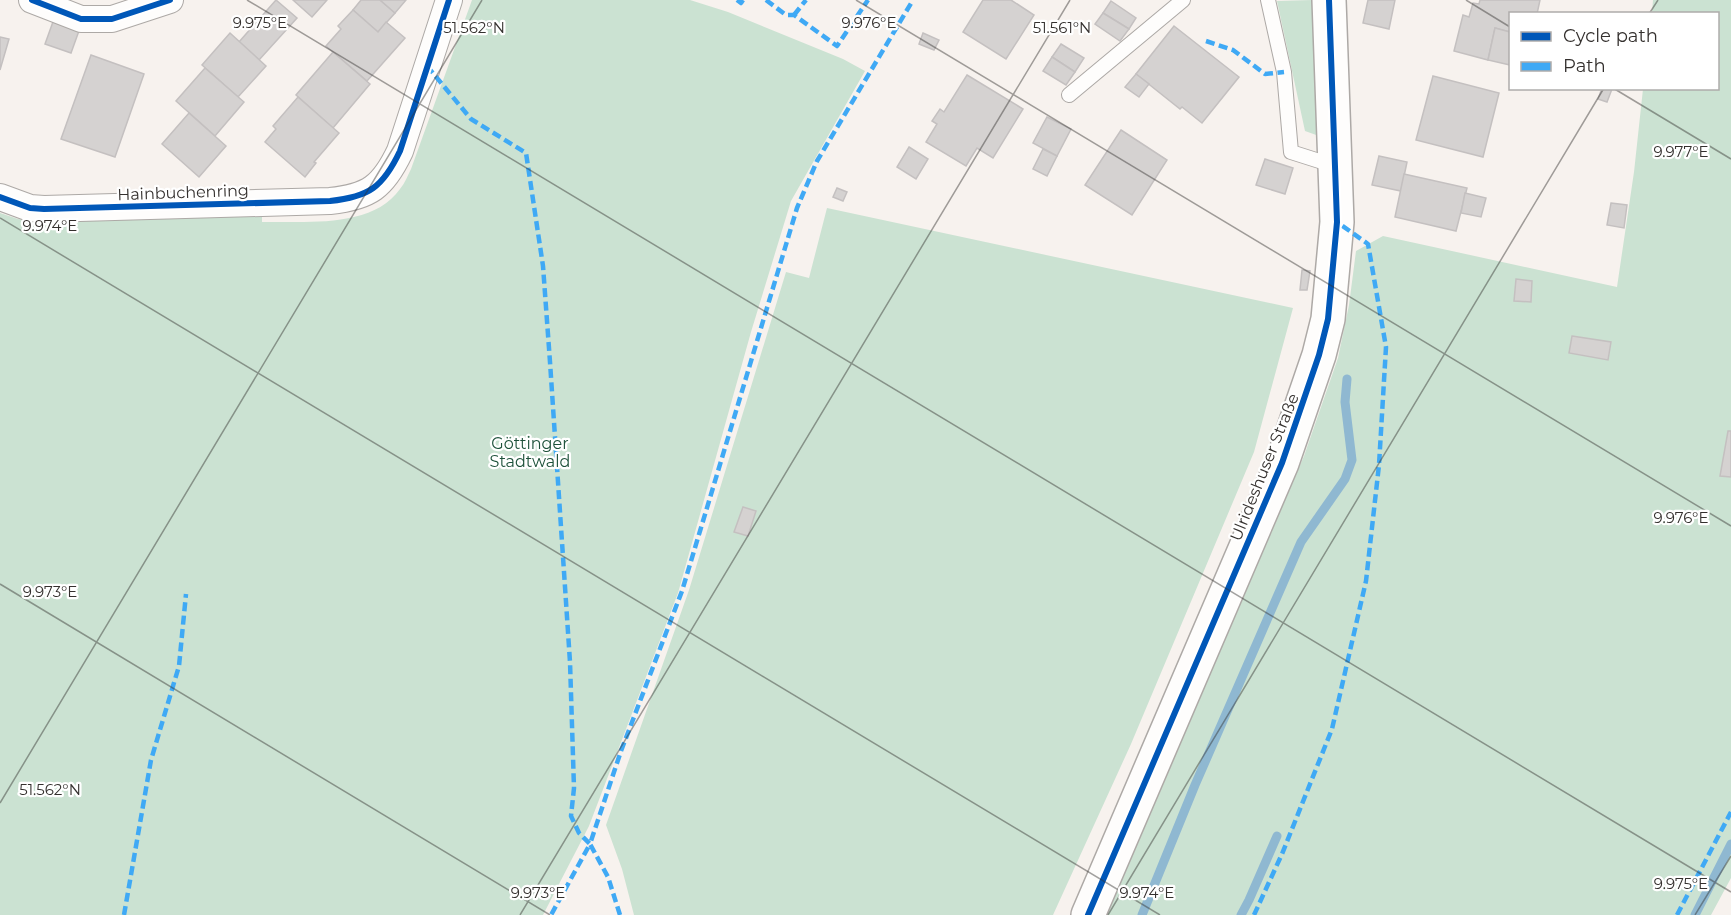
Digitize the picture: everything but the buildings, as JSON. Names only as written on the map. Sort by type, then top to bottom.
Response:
[{"type":"street","points":[[32,0],[81,19],[112,19],[170,0]]},
{"type":"street","name":"Hainbuchenring","points":[[0,197],[30,208],[44,209],[330,201],[358,198],[368,193],[384,178],[400,151],[449,0]]},
{"type":"street","name":"Ulrideshuser Straße","points":[[1088,915],[1278,474],[1307,394],[1328,319],[1337,222],[1329,0]]},
{"type":"lane","points":[[1069,95],[1183,0]]},
{"type":"lane","points":[[1268,0],[1284,72],[1291,152],[1336,166]]},
{"type":"green space","name":"Göttinger Stadtwald","points":[[472,0],[690,0],[728,12],[843,59],[865,71],[791,201],[751,332],[678,593],[589,826],[543,915],[0,915],[0,213],[18,219],[40,222],[262,215],[262,222],[317,222],[355,217],[373,211],[388,202],[405,182]]},
{"type":"green space","points":[[1312,0],[1319,136],[1305,131],[1277,1]]},
{"type":"green space","points":[[1653,0],[1731,0],[1731,878],[1711,915],[1107,915],[1304,456],[1338,358],[1349,305],[1356,251],[1383,236],[1617,287],[1634,172],[1643,90],[1719,90],[1719,12],[1652,12]]},
{"type":"green space","points":[[827,208],[1293,308],[1254,452],[1131,744],[1053,915],[634,915],[622,869],[606,825],[689,590],[786,272],[809,278]]},
{"type":"waterway","points":[[1142,915],[1195,785],[1301,542],[1345,479],[1352,460],[1345,402],[1347,379]]},
{"type":"waterway","points":[[1241,915],[1277,836]]},
{"type":"waterway","points":[[1695,915],[1731,844]]},
{"type":"marked path","points":[[737,0],[741,3],[743,0]]},
{"type":"marked path","points":[[766,0],[786,15],[794,15],[837,46],[868,0]]},
{"type":"marked path","points":[[794,15],[806,0]]},
{"type":"marked path","points":[[620,915],[608,877],[590,844],[621,751],[682,591],[797,208],[817,161],[913,0]]},
{"type":"marked path","points":[[1206,41],[1233,50],[1265,74],[1284,72]]},
{"type":"marked path","points":[[427,66],[471,119],[526,153],[543,266],[570,662],[574,788],[571,816],[579,833],[590,844],[551,915]]},
{"type":"marked path","points":[[1254,915],[1282,854],[1332,729],[1366,581],[1379,465],[1386,347],[1368,244],[1337,222]]},
{"type":"marked path","points":[[124,915],[151,760],[179,666],[186,594]]},
{"type":"marked path","points":[[1677,915],[1731,812]]},
{"type":"cycle path","points":[[32,0],[81,19],[112,19],[170,0]]},
{"type":"cycle path","points":[[0,197],[30,208],[44,209],[330,201],[365,193],[381,182],[400,151],[449,0]]},
{"type":"cycle path","points":[[1088,915],[1282,463],[1319,355],[1328,319],[1337,222],[1329,0]]}]
